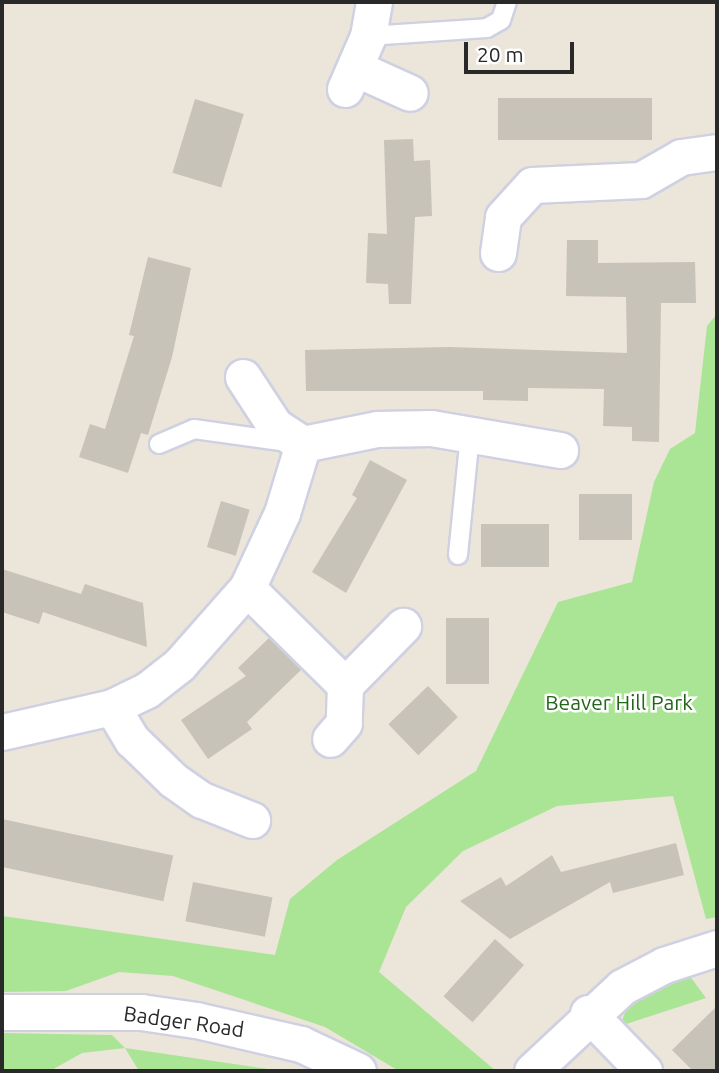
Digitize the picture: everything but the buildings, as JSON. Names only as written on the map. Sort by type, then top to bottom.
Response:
[{"type":"street","points":[[374,2],[368,36],[350,79],[410,93]]},
{"type":"street","points":[[498,253],[503,217],[532,185],[641,180],[681,157],[717,152]]},
{"type":"street","points":[[243,377],[275,426],[303,444],[377,429],[431,428],[560,450]]},
{"type":"street","points":[[4,725],[112,707],[147,690],[179,665],[247,588],[278,525],[303,444]]},
{"type":"street","points":[[247,588],[345,685]]},
{"type":"street","points":[[330,739],[344,723],[345,685],[403,626]]},
{"type":"street","points":[[112,707],[132,740],[173,780],[202,800],[251,820]]},
{"type":"street","points":[[532,1071],[588,1013],[664,965],[717,948]]},
{"type":"street","name":"Badger Road","points":[[2,1012],[141,1012],[195,1020],[301,1044],[358,1071]]},
{"type":"street","points":[[588,1013],[644,1071]]},
{"type":"lane","points":[[368,36],[487,28],[501,20],[507,2]]},
{"type":"lane","points":[[159,444],[194,429],[303,444]]},
{"type":"lane","points":[[458,555],[470,434]]},
{"type":"green space","name":"Beaver Hill Park","points":[[717,314],[717,917],[706,919],[673,796],[557,806],[463,851],[406,907],[379,972],[496,1071],[399,1071],[325,1027],[173,976],[119,972],[66,991],[2,992],[2,916],[275,955],[290,899],[337,860],[476,771],[558,602],[632,582],[654,482],[670,449],[695,433],[707,326]]},
{"type":"green space","points":[[689,975],[706,998],[620,1026],[629,1002]]},
{"type":"green space","points":[[2,1033],[112,1035],[125,1048],[82,1053],[50,1071],[2,1071]]},
{"type":"green space","points":[[125,1048],[282,1071],[139,1071]]}]
